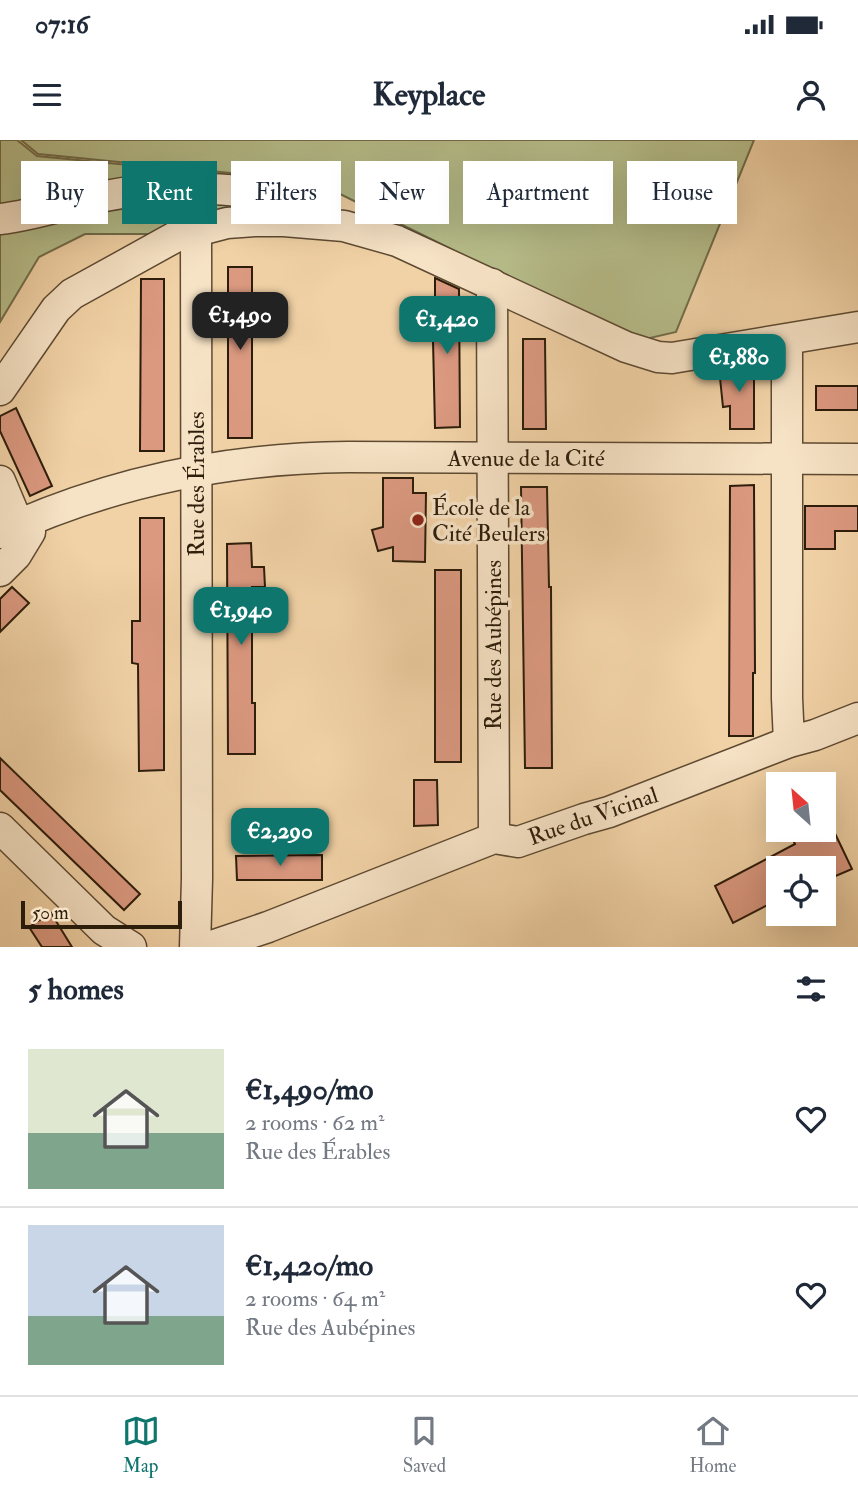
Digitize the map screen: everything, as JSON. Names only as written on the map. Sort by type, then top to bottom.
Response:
[{"type":"street","points":[[0,219],[104,196],[164,190],[231,191]]},
{"type":"street","points":[[0,390],[64,300],[158,245],[196,230],[235,224]]},
{"type":"street","points":[[322,224],[367,231],[397,241],[626,347],[658,357],[690,356],[858,327]]},
{"type":"street","name":"Rue des Érables","points":[[195,947],[196,230]]},
{"type":"street","name":"Rue des Aubépines","points":[[492,284],[494,838]]},
{"type":"street","points":[[788,340],[786,458],[789,742]]},
{"type":"street","name":"Avenue de la Cité","points":[[16,525],[84,499],[195,470],[311,458],[858,459]]},
{"type":"street","points":[[0,481],[16,525],[30,532],[16,555],[0,571]]},
{"type":"street","name":"Rue du Vicinal","points":[[209,947],[268,927],[494,838],[518,842],[542,835],[858,718]]},
{"type":"street","points":[[0,828],[104,930],[131,947]]},
{"type":"green space","points":[[0,140],[17,140],[37,156],[88,161],[21,161],[21,224],[108,224],[108,163],[122,164],[122,224],[217,224],[217,174],[231,175],[231,224],[235,224],[172,234],[85,234],[39,257],[0,322]]},
{"type":"green space","points":[[21,140],[754,140],[737,182],[737,161],[627,161],[627,224],[720,224],[676,332],[637,341],[401,224],[449,224],[449,161],[355,161],[355,201],[341,194],[341,161],[231,161],[231,173],[217,172],[217,161],[122,162],[38,154]]},
{"type":"building","points":[[228,267],[252,267],[252,438],[228,438]]},
{"type":"building","points":[[435,278],[459,289],[460,427],[435,428]]},
{"type":"building","points":[[141,279],[164,279],[164,451],[140,451]]},
{"type":"building","points":[[523,339],[545,339],[546,429],[523,429]]},
{"type":"building","points":[[754,362],[754,429],[730,429],[730,406],[723,407],[719,368]]},
{"type":"building","points":[[816,386],[858,386],[858,410],[816,410]]},
{"type":"building","points":[[16,408],[52,486],[30,496],[0,431],[0,416]]},
{"type":"building","points":[[383,478],[413,478],[413,493],[426,493],[425,562],[393,561],[393,547],[378,551],[372,530],[383,527]]},
{"type":"building","points":[[754,485],[753,736],[729,736],[730,486]]},
{"type":"building","points":[[521,487],[547,487],[551,587],[552,768],[525,768]]},
{"type":"building","points":[[805,506],[858,506],[858,531],[835,531],[835,549],[805,549]]},
{"type":"building","points":[[140,518],[164,518],[164,770],[139,771],[138,664],[132,663],[132,621],[140,621]]},
{"type":"building","points":[[251,543],[252,567],[264,567],[265,587],[252,587],[255,754],[228,754],[227,544]]},
{"type":"building","points":[[435,570],[461,570],[461,762],[435,762]]},
{"type":"building","points":[[12,587],[29,603],[0,632],[0,599]]},
{"type":"building","points":[[0,758],[140,894],[124,910],[0,790]]},
{"type":"building","points":[[414,780],[437,780],[438,825],[414,826]]},
{"type":"building","points":[[836,836],[852,869],[836,876],[836,856],[772,856],[795,844],[794,842],[836,842]]},
{"type":"building","points":[[322,855],[322,880],[237,880],[236,856]]},
{"type":"building","points":[[766,859],[766,906],[733,923],[715,886]]},
{"type":"building","points":[[51,913],[72,947],[42,947],[29,927]]},
{"type":"place","name":"École de la Cité Beulers","points":[[418,520]]}]
